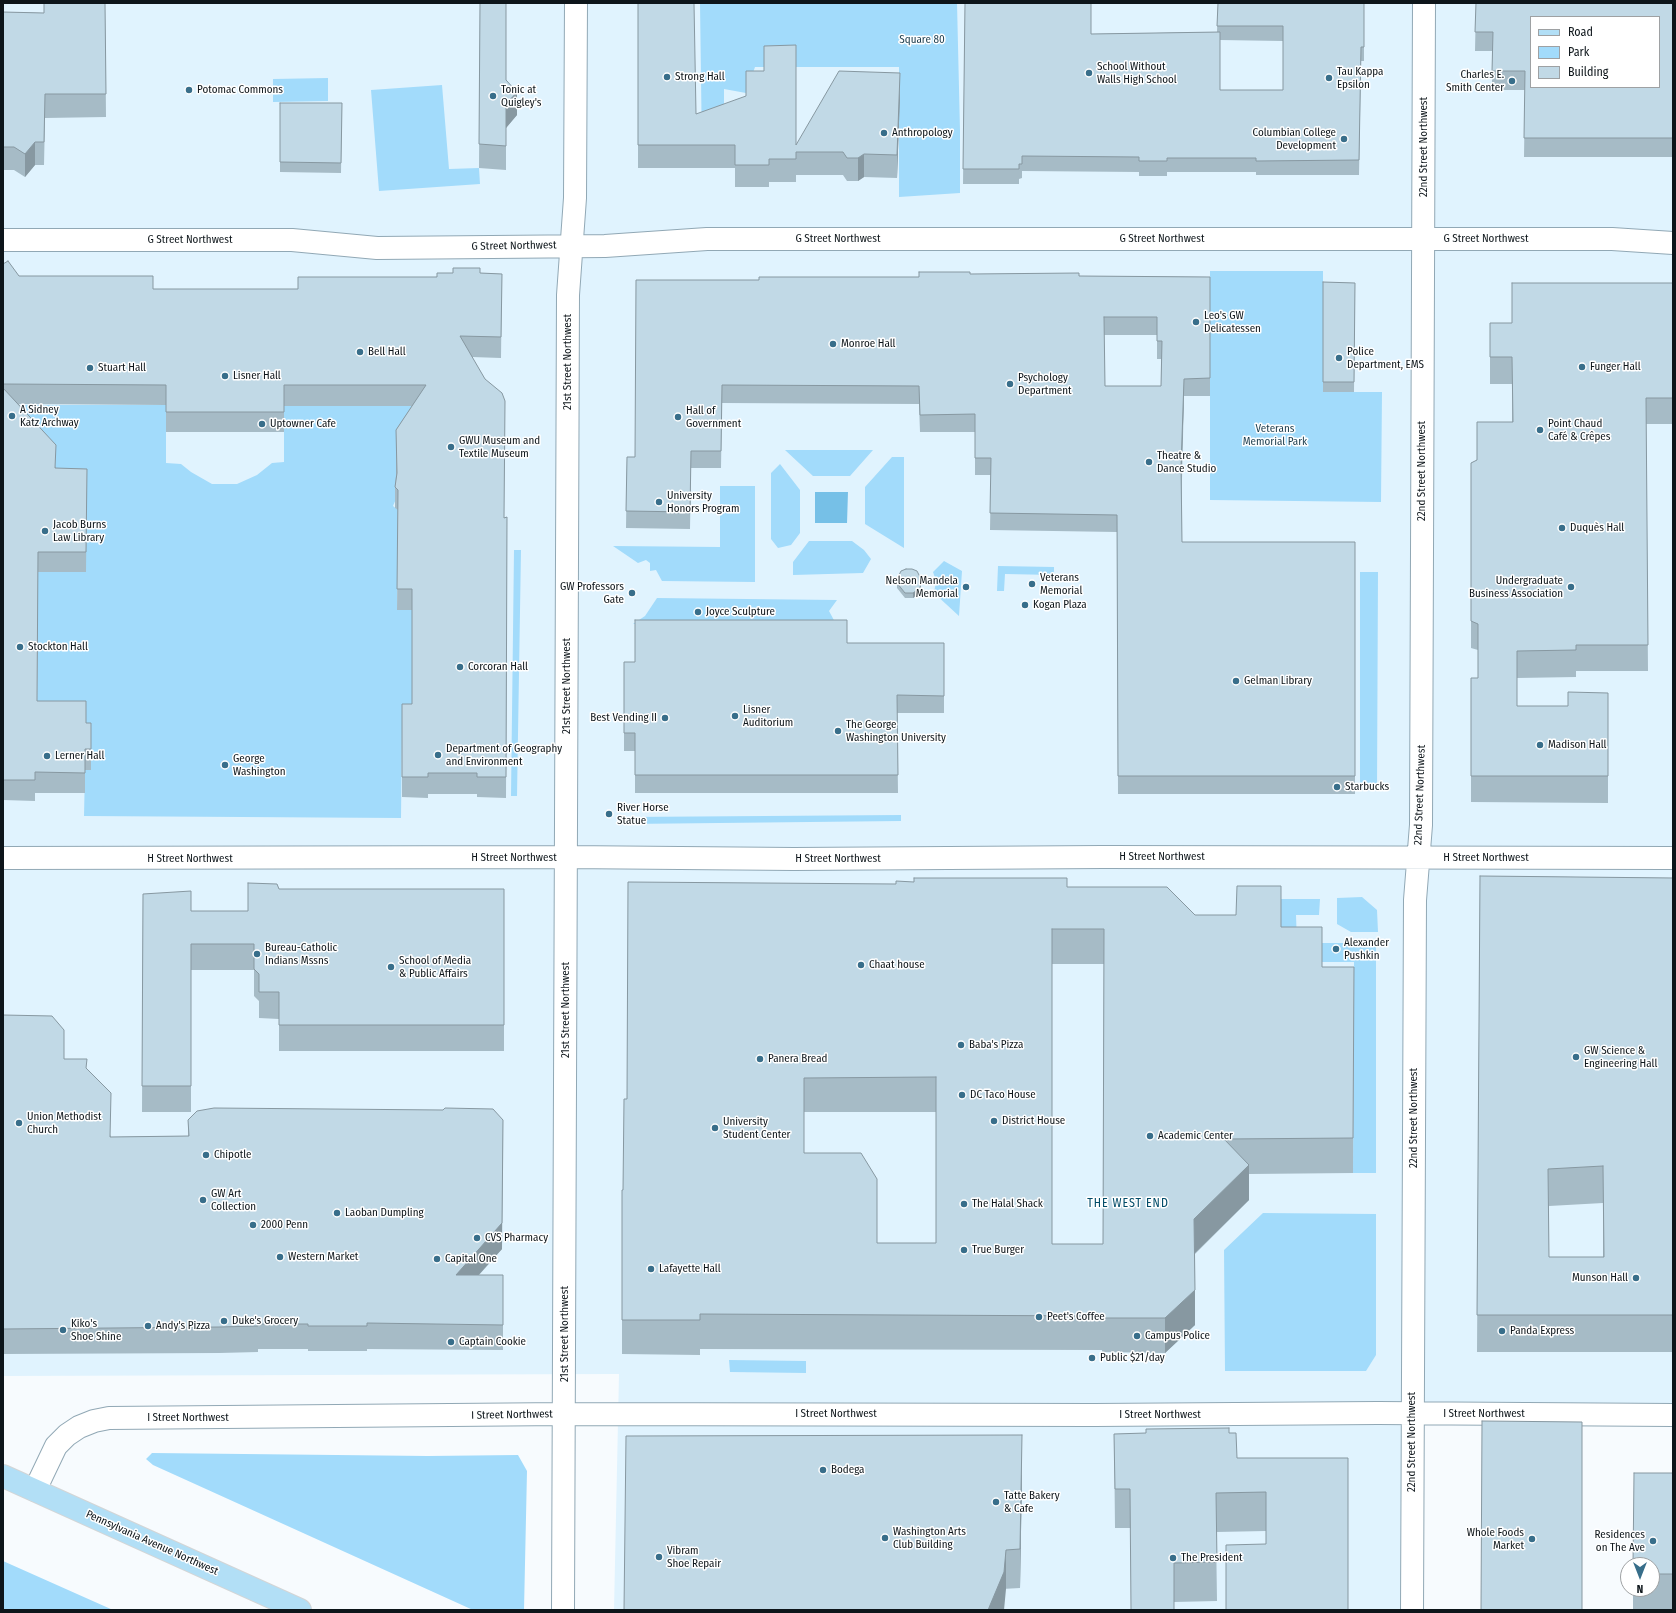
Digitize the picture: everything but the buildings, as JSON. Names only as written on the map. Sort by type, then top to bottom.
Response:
[{"type":"main road","name":"Pennsylvania Avenue Northwest","points":[[3,1476],[300,1610]]},
{"type":"street","name":"21st Street Northwest","points":[[563,1610],[568,303],[575,198],[576,3]]},
{"type":"street","name":"22nd Street Northwest","points":[[1412,1610],[1414,908],[1421,825],[1424,3]]},
{"type":"street","name":"G Street Northwest","points":[[3,240],[292,240],[377,248],[605,246],[707,239],[1612,239],[1673,243]]},
{"type":"street","name":"H Street Northwest","points":[[3,858],[1673,858]]},
{"type":"street","name":"I Street Northwest","points":[[35,1490],[56,1446],[67,1435],[79,1427],[94,1421],[109,1418],[564,1414],[1673,1415]]},
{"type":"shaded area","name":"The George Washington University","points":[[3,3],[1673,3],[1673,1415],[1413,1414],[1412,1610],[614,1610],[619,1374],[3,1376]]},
{"type":"shaded area","points":[[815,492],[848,492],[847,523],[815,523]]},
{"type":"green space","name":"Square 80","points":[[700,3],[957,3],[960,193],[899,197],[899,67],[755,67],[746,93],[724,89],[724,153],[702,153]]},
{"type":"green space","points":[[328,78],[328,101],[273,102],[273,79]]},
{"type":"green space","points":[[442,85],[449,169],[479,168],[480,184],[379,191],[371,90]]},
{"type":"green space","name":"Veterans Memorial Park","points":[[1210,271],[1323,271],[1323,392],[1382,392],[1381,502],[1210,500]]},
{"type":"green space","points":[[21,405],[166,405],[166,463],[181,464],[191,472],[212,484],[237,484],[257,475],[272,463],[284,462],[284,406],[435,405],[396,450],[397,493],[393,506],[398,510],[397,609],[412,610],[412,725],[402,725],[401,818],[84,816],[85,770],[37,721],[38,572],[86,572],[55,488],[21,427]]},
{"type":"green space","points":[[785,450],[873,450],[850,476],[813,476]]},
{"type":"green space","points":[[892,457],[904,457],[904,548],[865,524],[865,487]]},
{"type":"green space","points":[[780,464],[800,490],[800,533],[791,545],[778,548],[771,539],[771,473]]},
{"type":"green space","points":[[720,486],[755,486],[755,582],[662,581],[656,570],[650,571],[650,563],[646,560],[638,563],[613,546],[720,547]]},
{"type":"green space","points":[[809,541],[852,541],[864,550],[871,559],[863,573],[793,575],[793,562]]},
{"type":"green space","points":[[514,550],[521,550],[517,796],[511,796]]},
{"type":"green space","points":[[944,561],[962,571],[959,616],[934,593],[936,581],[933,572]]},
{"type":"green space","points":[[998,566],[1054,567],[1054,575],[1005,574],[1004,591],[997,591]]},
{"type":"green space","points":[[1360,572],[1378,572],[1377,791],[1360,790]]},
{"type":"green space","points":[[657,598],[837,600],[829,611],[836,624],[633,624],[645,616]]},
{"type":"green space","points":[[901,815],[901,821],[628,824],[628,817]]},
{"type":"green space","points":[[1362,897],[1377,910],[1378,932],[1351,932],[1337,924],[1337,898]]},
{"type":"green space","points":[[1237,899],[1320,899],[1319,915],[1296,915],[1297,943],[1376,943],[1376,1173],[1353,1173],[1354,962],[1281,962]]},
{"type":"green space","points":[[1263,1213],[1376,1214],[1376,1355],[1366,1371],[1225,1371],[1224,1250]]},
{"type":"green space","points":[[729,1360],[806,1361],[806,1373],[730,1372]]},
{"type":"green space","points":[[152,1453],[428,1456],[518,1455],[527,1471],[524,1610],[473,1610],[153,1465],[146,1459]]},
{"type":"green space","points":[[3,1561],[113,1610],[3,1610]]},
{"type":"place","name":"School Without Walls High School","points":[[1089,73]]},
{"type":"place","name":"Strong Hall","points":[[667,77]]},
{"type":"place","name":"Tau Kappa Epsilon","points":[[1329,78]]},
{"type":"place","name":"Charles E. Smith Center","points":[[1512,81]]},
{"type":"place","name":"Potomac Commons","points":[[189,90]]},
{"type":"place","name":"Tonic at Quigley's","points":[[493,96]]},
{"type":"place","name":"Anthropology","points":[[884,133]]},
{"type":"place","name":"Columbian College Development","points":[[1344,139]]},
{"type":"place","name":"Leo's GW Delicatessen","points":[[1196,322]]},
{"type":"place","name":"Monroe Hall","points":[[833,344]]},
{"type":"place","name":"Bell Hall","points":[[360,352]]},
{"type":"place","name":"Police Department, EMS","points":[[1339,358]]},
{"type":"place","name":"Funger Hall","points":[[1582,367]]},
{"type":"place","name":"Stuart Hall","points":[[90,368]]},
{"type":"place","name":"Lisner Hall","points":[[225,376]]},
{"type":"place","name":"Psychology Department","points":[[1010,384]]},
{"type":"place","name":"A Sidney Katz Archway","points":[[12,416]]},
{"type":"place","name":"Hall of Government","points":[[678,417]]},
{"type":"place","name":"Uptowner Cafe","points":[[262,424]]},
{"type":"place","name":"Point Chaud Café & Crêpes","points":[[1540,430]]},
{"type":"place","name":"GWU Museum and Textile Museum","points":[[451,447]]},
{"type":"place","name":"Theatre & Dance Studio","points":[[1149,462]]},
{"type":"place","name":"University Honors Program","points":[[659,502]]},
{"type":"place","name":"Duquès Hall","points":[[1562,528]]},
{"type":"place","name":"Jacob Burns Law Library","points":[[45,531]]},
{"type":"place","name":"Veterans Memorial","points":[[1032,584]]},
{"type":"place","name":"Nelson Mandela Memorial","points":[[966,587]]},
{"type":"place","name":"Undergraduate Business Association","points":[[1571,587]]},
{"type":"place","name":"GW Professors Gate","points":[[632,593]]},
{"type":"place","name":"Kogan Plaza","points":[[1025,605]]},
{"type":"place","name":"Joyce Sculpture","points":[[698,612]]},
{"type":"place","name":"Stockton Hall","points":[[20,647]]},
{"type":"place","name":"Corcoran Hall","points":[[460,667]]},
{"type":"place","name":"Gelman Library","points":[[1236,681]]},
{"type":"place","name":"Lisner Auditorium","points":[[735,716]]},
{"type":"place","name":"Best Vending II","points":[[665,718]]},
{"type":"place","name":"The George Washington University","points":[[838,731]]},
{"type":"place","name":"Madison Hall","points":[[1540,745]]},
{"type":"place","name":"Department of Geography and Environment","points":[[438,755]]},
{"type":"place","name":"Lerner Hall","points":[[47,756]]},
{"type":"place","name":"George Washington","points":[[225,765]]},
{"type":"place","name":"Starbucks","points":[[1337,787]]},
{"type":"place","name":"River Horse Statue","points":[[609,814]]},
{"type":"place","name":"Alexander Pushkin","points":[[1336,949]]},
{"type":"place","name":"Bureau-Catholic Indians Mssns","points":[[257,954]]},
{"type":"place","name":"Chaat house","points":[[861,965]]},
{"type":"place","name":"School of Media & Public Affairs","points":[[391,967]]},
{"type":"place","name":"Baba's Pizza","points":[[961,1045]]},
{"type":"place","name":"GW Science & Engineering Hall","points":[[1576,1057]]},
{"type":"place","name":"Panera Bread","points":[[760,1059]]},
{"type":"place","name":"DC Taco House","points":[[962,1095]]},
{"type":"place","name":"District House","points":[[994,1121]]},
{"type":"place","name":"Union Methodist Church","points":[[19,1123]]},
{"type":"place","name":"University Student Center","points":[[715,1128]]},
{"type":"place","name":"Academic Center","points":[[1150,1136]]},
{"type":"place","name":"Chipotle","points":[[206,1155]]},
{"type":"place","name":"GW Art Collection","points":[[203,1200]]},
{"type":"place","name":"The Halal Shack","points":[[964,1204]]},
{"type":"place","name":"Laoban Dumpling","points":[[337,1213]]},
{"type":"place","name":"2000 Penn","points":[[253,1225]]},
{"type":"place","name":"CVS Pharmacy","points":[[477,1238]]},
{"type":"place","name":"True Burger","points":[[964,1250]]},
{"type":"place","name":"Western Market","points":[[280,1257]]},
{"type":"place","name":"Capital One","points":[[437,1259]]},
{"type":"place","name":"Lafayette Hall","points":[[651,1269]]},
{"type":"place","name":"Munson Hall","points":[[1636,1278]]},
{"type":"place","name":"Peet's Coffee","points":[[1039,1317]]},
{"type":"place","name":"Duke's Grocery","points":[[224,1321]]},
{"type":"place","name":"Andy's Pizza","points":[[148,1326]]},
{"type":"place","name":"Kiko's Shoe Shine","points":[[63,1330]]},
{"type":"place","name":"Panda Express","points":[[1502,1331]]},
{"type":"place","name":"Campus Police","points":[[1137,1336]]},
{"type":"place","name":"Captain Cookie","points":[[451,1342]]},
{"type":"place","name":"Public $21/day","points":[[1092,1358]]},
{"type":"place","name":"Bodega","points":[[823,1470]]},
{"type":"place","name":"Tatte Bakery & Cafe","points":[[996,1502]]},
{"type":"place","name":"Washington Arts Club Building","points":[[885,1538]]},
{"type":"place","name":"Whole Foods Market","points":[[1532,1539]]},
{"type":"place","name":"Residences on The Ave","points":[[1653,1541]]},
{"type":"place","name":"Vibram Shoe Repair","points":[[659,1557]]},
{"type":"place","name":"The President","points":[[1173,1558]]},
{"type":"district","name":"THE WEST END","points":[[1128,1204]]}]
